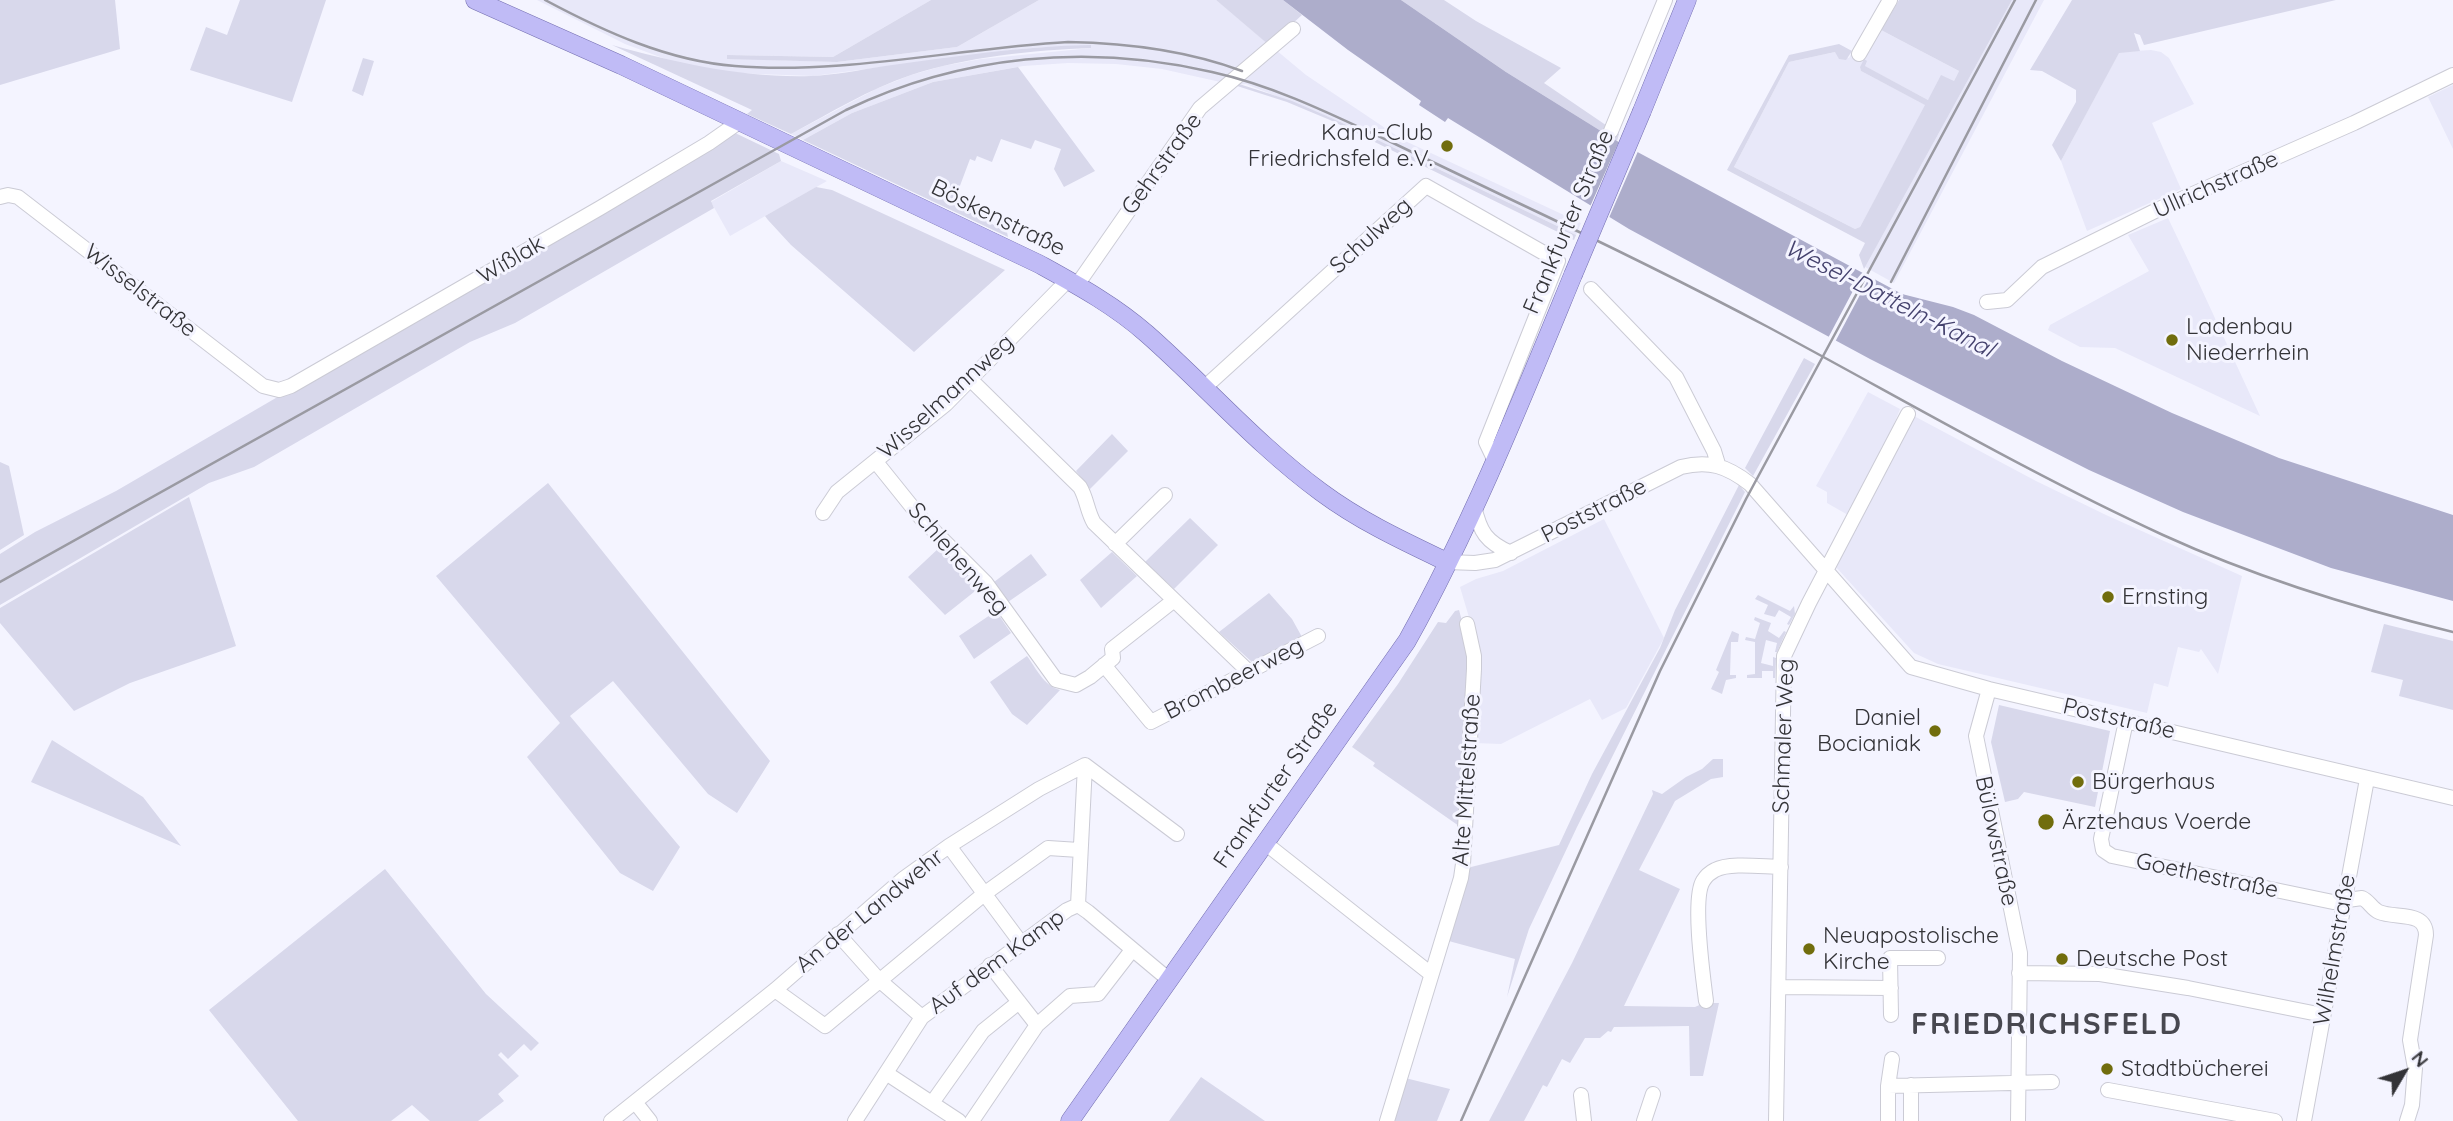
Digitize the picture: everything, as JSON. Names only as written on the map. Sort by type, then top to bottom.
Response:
[{"type":"main road","name":"Böskenstraße","points":[[475,0],[539,27],[1073,282],[1106,302],[1145,332],[1288,466],[1320,492],[1369,525],[1447,562]]},
{"type":"main road","name":"Frankfurter Straße","points":[[1070,1121],[1385,674],[1439,583],[1496,463],[1687,0]]},
{"type":"street","name":"Frankfurter Straße","points":[[1611,131],[1665,0]]},
{"type":"street","points":[[1859,54],[1890,0]]},
{"type":"street","name":"Gehrstraße","points":[[1073,282],[1200,108],[1293,29]]},
{"type":"street","name":"Ullrichstraße","points":[[1987,302],[2007,300],[2042,267],[2147,215],[2354,123],[2453,75]]},
{"type":"street","name":"Wißlak","points":[[279,390],[291,386],[600,208],[709,143],[738,122]]},
{"type":"street","name":"Schulweg","points":[[1204,388],[1426,186],[1558,261]]},
{"type":"street","name":"Wisselstraße","points":[[0,197],[18,197],[263,386],[279,390]]},
{"type":"street","name":"Frankfurter Straße","points":[[1496,463],[1486,442],[1558,261]]},
{"type":"street","name":"Wisselmannweg","points":[[823,513],[837,492],[971,380],[1073,282]]},
{"type":"street","points":[[1591,289],[1676,377],[1714,451],[1717,464]]},
{"type":"street","points":[[971,380],[1080,487],[1087,499],[1088,513],[1094,523],[1248,671]]},
{"type":"street","points":[[1826,572],[1908,414]]},
{"type":"street","name":"Schlehenweg","points":[[876,461],[921,518],[986,583],[1056,680],[1076,685],[1113,658],[1112,649],[1173,601]]},
{"type":"street","name":"Poststraße","points":[[1447,562],[1485,562],[1511,553],[1681,467],[1696,463],[1717,464],[1733,471],[1749,484],[1911,667],[1989,689],[2453,798]]},
{"type":"street","points":[[1115,544],[1165,495]]},
{"type":"street","points":[[1474,506],[1478,523],[1491,544],[1511,553]]},
{"type":"street","name":"Schmaler Weg","points":[[1776,1121],[1784,656],[1826,572]]},
{"type":"street","name":"Alte Mittelstraße","points":[[1387,1121],[1464,861],[1474,669],[1467,624]]},
{"type":"street","name":"Brombeerweg","points":[[1104,665],[1151,722],[1318,636]]},
{"type":"street","name":"Bülowstraße","points":[[1989,689],[1976,736],[2020,953],[2018,1121]]},
{"type":"street","name":"Goethestraße","points":[[2126,720],[2101,839],[2104,850],[2112,856],[2333,902],[2361,898],[2380,913],[2414,918],[2422,922],[2426,935],[2410,1040],[2415,1068],[2412,1105],[2407,1121]]},
{"type":"street","points":[[1084,765],[1177,834]]},
{"type":"street","points":[[1078,905],[1084,765]]},
{"type":"street","name":"An der Landwehr","points":[[611,1121],[775,990],[903,879],[949,846],[1039,789],[1084,765]]},
{"type":"street","name":"Wilhelmstraße","points":[[2304,1121],[2367,779]]},
{"type":"street","points":[[1265,844],[1431,974]]},
{"type":"street","points":[[949,846],[1021,943]]},
{"type":"street","points":[[775,990],[825,1026],[984,894],[1048,848],[1079,850]]},
{"type":"street","points":[[1706,1001],[1700,953],[1702,882],[1708,874],[1723,866],[1781,867]]},
{"type":"street","name":"Auf dem Kamp","points":[[855,1121],[922,1017],[990,965],[1078,905],[1168,979]]},
{"type":"street","points":[[838,934],[879,980],[922,1017]]},
{"type":"street","points":[[972,1121],[1037,1025],[1070,996],[1098,993],[1132,950]]},
{"type":"street","points":[[1891,1015],[1890,958],[1938,958]]},
{"type":"street","points":[[990,965],[1037,1025]]},
{"type":"street","points":[[2019,974],[2100,974],[2190,988],[2323,1014]]},
{"type":"street","points":[[1780,987],[1891,988]]},
{"type":"street","points":[[932,1103],[983,1031],[1019,1002]]},
{"type":"street","points":[[1888,1121],[1888,1086],[1892,1059]]},
{"type":"street","points":[[886,1073],[959,1121]]},
{"type":"street","points":[[1888,1086],[2052,1082]]},
{"type":"street","points":[[1911,1085],[1911,1121]]},
{"type":"street","points":[[2109,1090],[2275,1121]]},
{"type":"street","points":[[1644,1121],[1653,1094]]},
{"type":"street","points":[[1581,1095],[1584,1121]]},
{"type":"street","points":[[635,1102],[650,1121]]},
{"type":"shaded area","points":[[0,0],[115,0],[120,49],[0,85]]},
{"type":"shaded area","points":[[240,0],[326,0],[292,102],[190,70],[206,27],[227,35]]},
{"type":"shaded area","points":[[537,0],[931,0],[833,57],[727,55],[837,62],[957,47],[1039,0],[1216,0],[1306,75],[1403,140],[1581,223],[1576,235],[1336,120],[1246,84],[1234,85],[1162,69],[1116,64],[1023,66],[933,82],[852,113],[803,140],[791,134],[876,89],[911,75],[981,59],[1091,48],[1042,47],[813,76],[729,73],[671,61],[625,44]]},
{"type":"shaded area","points":[[931,0],[1039,0],[957,47],[837,62],[727,59],[727,55],[833,57]]},
{"type":"shaded area","points":[[1216,0],[1283,0],[1302,15],[1269,45]]},
{"type":"shaded area","points":[[1401,0],[1444,0],[1561,68],[1544,83],[1619,134],[1617,141],[1506,72]]},
{"type":"shaded area","points":[[1899,0],[2012,0],[1864,269],[1859,255],[1865,243],[1727,170],[1789,55],[1839,44],[1852,51],[1846,60],[1839,59],[1835,52],[1789,62],[1734,167],[1855,229],[1860,227],[1925,105],[1861,71],[1864,59],[1867,61],[1865,66],[1928,100],[1941,75],[1954,81],[1959,71],[1881,30]]},
{"type":"shaded area","points":[[2012,0],[2044,0],[1894,283],[1865,267]]},
{"type":"shaded area","points":[[2072,0],[2336,0],[2144,45],[2140,35],[2134,33],[2140,51],[2119,53],[2061,161],[2052,145],[2076,102],[2076,90],[2042,71],[2030,70]]},
{"type":"shaded area","points":[[1881,30],[1959,71],[1954,81],[1928,100],[1864,66],[1864,60],[1861,71],[1926,105],[1860,227],[1855,229],[1734,167],[1789,62],[1835,52],[1849,58],[1862,33],[1875,40]]},
{"type":"shaded area","points":[[612,45],[710,68],[785,76],[829,75],[1013,50],[1091,45],[1091,48],[1000,56],[954,63],[911,75],[880,87],[791,134],[747,114],[752,110]]},
{"type":"shaded area","points":[[2119,52],[2161,52],[2169,58],[2194,104],[2152,123],[2181,189],[2087,231],[2061,161]]},
{"type":"shaded area","points":[[363,58],[374,61],[363,96],[352,91]]},
{"type":"shaded area","points":[[1018,67],[1095,171],[1064,187],[1054,169],[1061,149],[1035,140],[1031,149],[1001,139],[992,162],[977,156],[975,161],[970,159],[955,199],[956,205],[1007,232],[1008,237],[803,140],[852,113],[933,82]]},
{"type":"shaded area","points":[[1236,83],[1292,101],[1336,120],[1576,235],[1574,240],[1330,120],[1287,102],[1234,85]]},
{"type":"shaded area","points":[[2453,85],[2453,149],[2428,97]]},
{"type":"shaded area","points":[[733,132],[779,154],[781,161],[711,201],[714,208],[515,323],[470,342],[254,467],[209,483],[0,605],[0,554],[35,532],[116,491]]},
{"type":"shaded area","points":[[781,161],[827,181],[730,236],[711,202]]},
{"type":"shaded area","points":[[816,187],[832,190],[1005,270],[914,352],[791,245],[765,216]]},
{"type":"shaded area","points":[[2168,218],[2260,416],[2115,348],[2080,347],[2048,330],[2050,325],[2149,271],[2128,235]]},
{"type":"shaded area","points":[[1804,358],[1815,364],[1753,476],[1745,468]]},
{"type":"shaded area","points":[[1868,392],[1900,409],[1876,470],[1848,515],[1827,503],[1827,492],[1816,486]]},
{"type":"shaded area","points":[[1914,416],[2036,481],[2242,576],[2218,674],[2201,649],[2199,652],[2178,647],[2168,687],[2154,683],[2147,713],[1938,664],[1914,653],[1835,566]]},
{"type":"shaded area","points":[[1112,434],[1128,451],[1090,489],[1076,471]]},
{"type":"shaded area","points":[[0,462],[9,466],[24,535],[0,550]]},
{"type":"shaded area","points":[[548,483],[770,761],[737,813],[708,794],[613,681],[570,716],[680,847],[653,891],[620,873],[527,757],[560,723],[436,576]]},
{"type":"shaded area","points":[[1739,485],[1745,492],[1577,827],[1529,929],[1507,997],[1515,959],[1445,940],[1467,868],[1559,845],[1592,774],[1660,648],[1675,610]]},
{"type":"shaded area","points":[[189,497],[236,646],[130,683],[74,711],[0,623],[0,608]]},
{"type":"shaded area","points":[[1190,518],[1218,545],[1174,589],[1145,562]]},
{"type":"shaded area","points":[[1604,519],[1664,638],[1626,708],[1602,720],[1590,699],[1501,744],[1474,743],[1479,651],[1460,587],[1503,571]]},
{"type":"shaded area","points":[[940,547],[979,588],[945,615],[908,577]]},
{"type":"shaded area","points":[[1112,552],[1137,576],[1101,608],[1080,580]]},
{"type":"shaded area","points":[[1031,554],[1047,575],[1008,602],[994,582]]},
{"type":"shaded area","points":[[1269,593],[1292,619],[1302,637],[1253,663],[1219,632]]},
{"type":"shaded area","points":[[1758,595],[1790,611],[1794,606],[1795,614],[1789,625],[1787,624],[1791,617],[1779,610],[1775,617],[1764,614],[1768,605],[1755,599]]},
{"type":"shaded area","points":[[1459,610],[1471,654],[1459,826],[1373,766],[1375,763],[1352,747],[1398,684],[1438,622],[1446,623],[1455,611]]},
{"type":"shaded area","points":[[996,611],[1011,633],[974,659],[959,636]]},
{"type":"shaded area","points":[[1755,617],[1771,623],[1768,631],[1779,638],[1786,632],[1777,652],[1777,643],[1766,640],[1761,663],[1773,666],[1773,657],[1776,658],[1775,678],[1773,671],[1762,671],[1762,678],[1747,678],[1747,675],[1755,674],[1755,642],[1745,640],[1746,637],[1755,639],[1760,623],[1754,620]]},
{"type":"shaded area","points":[[2384,624],[2453,641],[2453,710],[2399,696],[2403,680],[2371,672]]},
{"type":"shaded area","points":[[1732,631],[1739,634],[1738,642],[1731,642],[1730,675],[1736,675],[1736,678],[1726,680],[1722,694],[1711,689]]},
{"type":"shaded area","points":[[1027,656],[1045,681],[1060,690],[1027,725],[1012,714],[990,682]]},
{"type":"shaded area","points":[[1999,705],[2110,731],[2095,807],[2024,792],[2018,799],[2005,802],[1991,742]]},
{"type":"shaded area","points":[[52,740],[143,797],[181,846],[31,782]]},
{"type":"shaded area","points":[[1713,759],[1723,759],[1723,777],[1711,779],[1675,801],[1639,870],[1680,889],[1624,1006],[1695,1007],[1704,1003],[1719,1003],[1703,1076],[1690,1076],[1689,1026],[1614,1027],[1600,1038],[1585,1038],[1570,1063],[1562,1059],[1547,1087],[1543,1085],[1524,1121],[1489,1121],[1572,963],[1653,794],[1652,790],[1662,794]]},
{"type":"shaded area","points":[[385,869],[486,994],[539,1043],[531,1051],[524,1044],[508,1059],[501,1052],[498,1055],[519,1076],[498,1094],[504,1101],[478,1121],[430,1121],[412,1105],[391,1121],[298,1121],[209,1010]]},
{"type":"shaded area","points":[[1201,1077],[1265,1121],[1169,1121]]},
{"type":"shaded area","points":[[1405,1078],[1450,1089],[1437,1121],[1391,1121]]},
{"type":"water","name":"Wesel-Datteln-Kanal","points":[[1283,0],[1401,0],[1506,72],[1617,141],[1902,294],[1974,315],[2062,361],[2172,413],[2279,458],[2453,515],[2453,601],[2331,568],[2183,512],[2089,470],[1870,359],[1629,229],[1448,118],[1445,122],[1419,105],[1421,101]]},
{"type":"pier","points":[[1620,139],[1639,149],[1608,220],[1589,209]]},
{"type":"pier","points":[[1864,270],[1871,274],[1834,344],[1827,340]]},
{"type":"railway","points":[[545,0],[637,43],[685,58],[735,66],[776,68],[859,64],[1068,42],[1156,49],[1242,71]]},
{"type":"railway","points":[[1461,1121],[1660,671],[1746,499],[2015,0]]},
{"type":"railway","points":[[1891,282],[2036,0]]},
{"type":"railway","points":[[0,582],[846,110],[890,91],[980,66],[1072,57],[1119,58],[1212,72],[1303,102],[1672,278],[2013,460],[2163,535],[2233,565],[2306,590],[2453,632]]},
{"type":"place","name":"Kanu-Club Friedrichsfeld e.V.","points":[[1447,146]]},
{"type":"place","name":"Ladenbau Niederrhein","points":[[2172,340]]},
{"type":"place","name":"Ernsting","points":[[2108,597]]},
{"type":"place","name":"Daniel Bocianiak","points":[[1935,731]]},
{"type":"place","name":"Bürgerhaus","points":[[2078,782]]},
{"type":"place","name":"Ärztehaus Voerde","points":[[2046,822]]},
{"type":"place","name":"Neuapostolische Kirche","points":[[1809,949]]},
{"type":"place","name":"Deutsche Post","points":[[2062,959]]},
{"type":"place","name":"Stadtbücherei","points":[[2107,1069]]},
{"type":"district","name":"FRIEDRICHSFELD","points":[[2047,1025]]}]
